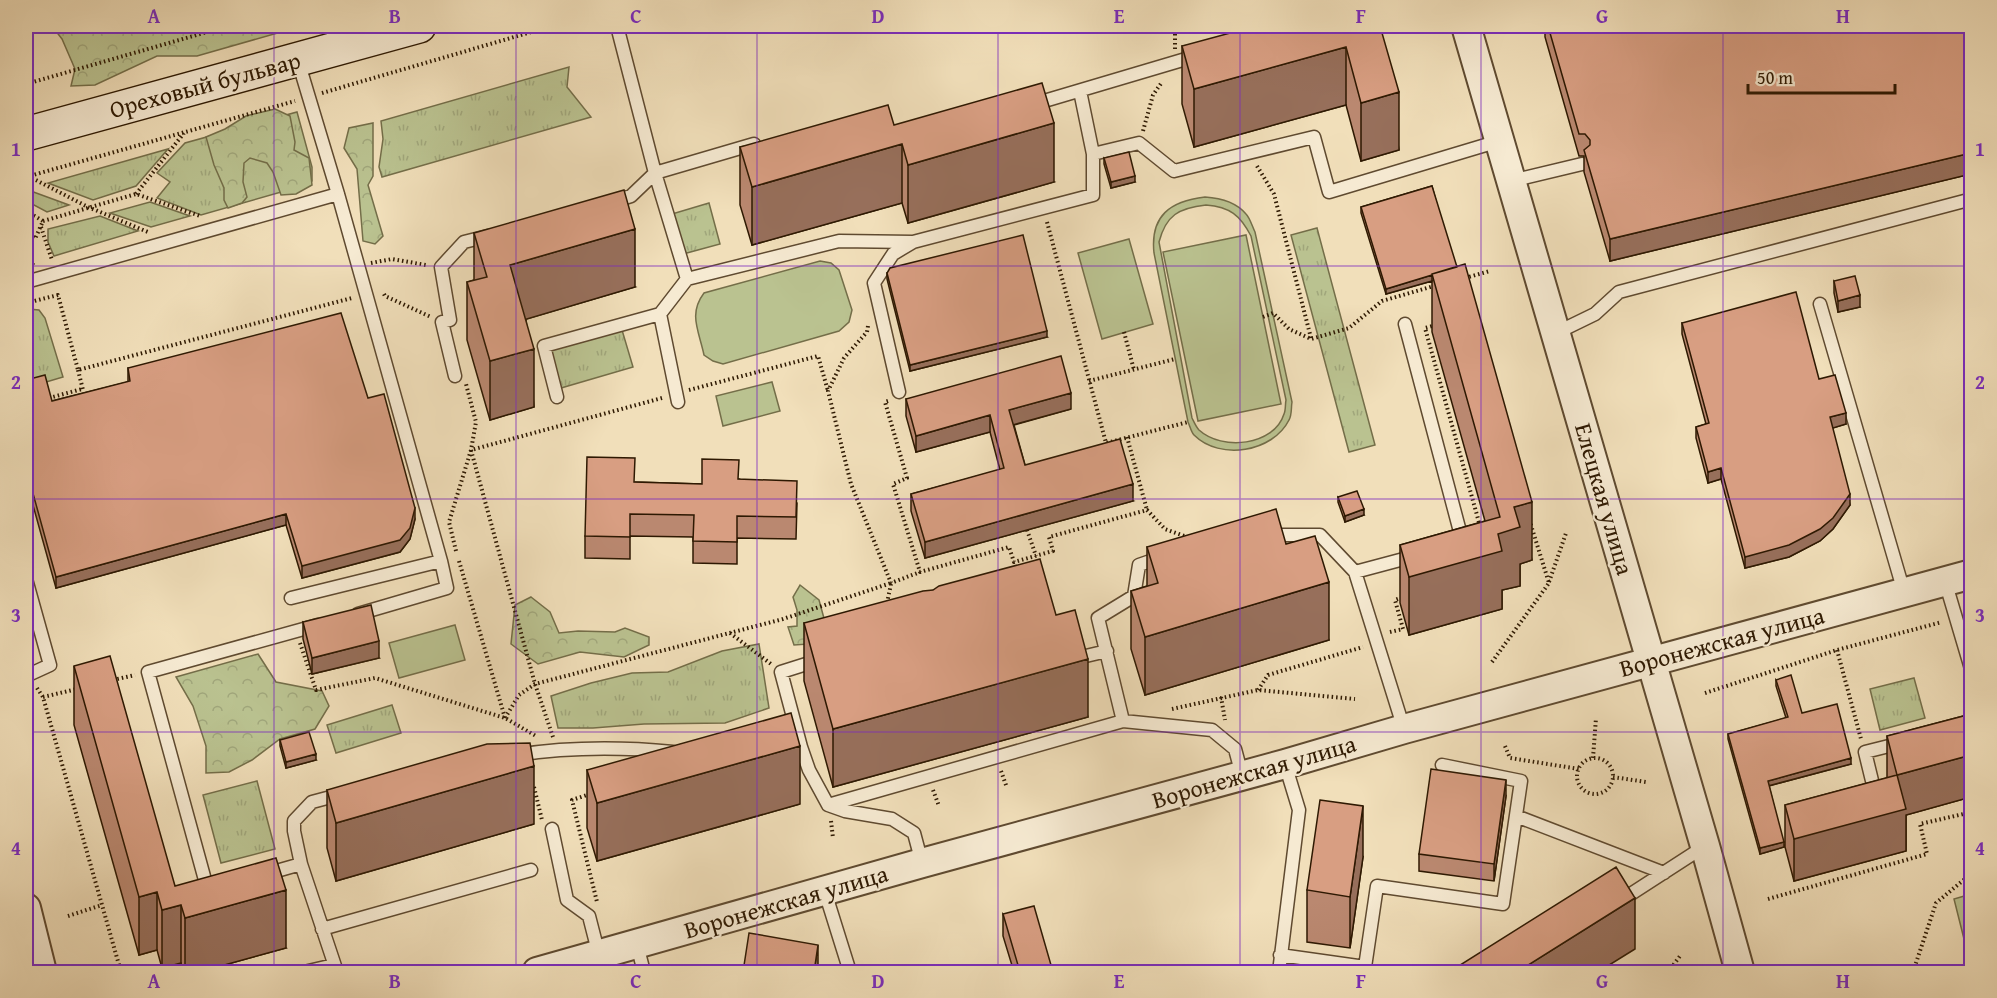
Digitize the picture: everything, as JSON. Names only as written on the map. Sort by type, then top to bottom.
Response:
[{"type":"main road","name":"Ореховый бульвар","points":[[26,134],[419,26]]},
{"type":"street","name":"Елецкая улица","points":[[1466,26],[1740,972]]},
{"type":"street","name":"Воронежская улица","points":[[537,972],[1404,729],[1958,578]]},
{"type":"street","points":[[26,908],[42,972]]},
{"type":"lane","points":[[617,26],[655,173],[687,279]]},
{"type":"lane","points":[[1024,107],[1209,52]]},
{"type":"lane","points":[[297,60],[338,194],[447,588],[350,616]]},
{"type":"lane","points":[[556,397],[544,346],[660,314],[687,279],[839,241],[913,242],[1093,195],[1093,154],[1080,91]]},
{"type":"lane","points":[[1093,154],[1139,143],[1174,171],[1314,137],[1329,192],[1499,141]]},
{"type":"lane","points":[[598,206],[631,196],[655,173],[768,140]]},
{"type":"lane","points":[[1511,181],[1582,164]]},
{"type":"lane","points":[[26,282],[338,194]]},
{"type":"lane","points":[[1556,333],[1595,314],[1619,292],[1971,199]]},
{"type":"lane","points":[[455,376],[442,322],[450,320],[441,267],[464,242],[497,233]]},
{"type":"lane","points":[[899,392],[874,283],[893,254],[913,242]]},
{"type":"lane","points":[[1820,303],[1904,592]]},
{"type":"lane","points":[[660,314],[678,398]]},
{"type":"lane","points":[[1405,324],[1464,543],[1453,546]]},
{"type":"lane","points":[[1253,537],[1277,534],[1320,535],[1355,572],[1404,729]]},
{"type":"lane","points":[[1355,572],[1431,552]]},
{"type":"lane","points":[[1123,721],[1098,618],[1134,596],[1139,565],[1172,554]]},
{"type":"lane","points":[[291,598],[441,561]]},
{"type":"lane","points":[[1958,578],[1956,619],[1971,672]]},
{"type":"lane","points":[[26,579],[50,665],[26,676]]},
{"type":"lane","points":[[219,888],[208,891],[148,672],[328,622]]},
{"type":"lane","points":[[1061,652],[1063,661],[1107,651]]},
{"type":"lane","points":[[835,656],[781,672],[809,770],[828,805],[845,812],[892,819],[914,833],[922,863]]},
{"type":"lane","points":[[828,805],[1123,721],[1212,730],[1235,749],[1242,775]]},
{"type":"lane","points":[[1865,796],[1875,794],[1865,752],[1918,738]]},
{"type":"lane","points":[[774,747],[801,747]]},
{"type":"lane","points":[[508,756],[557,749],[634,748],[681,753]]},
{"type":"lane","points":[[1279,972],[1299,810],[1285,764]]},
{"type":"lane","points":[[1280,955],[1365,967],[1377,886],[1503,904],[1521,781],[1442,765]]},
{"type":"lane","points":[[304,972],[335,969],[301,864],[294,821],[312,802],[356,790]]},
{"type":"lane","points":[[1516,816],[1664,873]]},
{"type":"lane","points":[[552,829],[567,900],[589,916],[599,955]]},
{"type":"lane","points":[[1606,910],[1705,846]]},
{"type":"lane","points":[[250,879],[301,864]]},
{"type":"lane","points":[[322,929],[531,870]]},
{"type":"lane","points":[[825,892],[850,972]]},
{"type":"lane","points":[[637,945],[644,972]]},
{"type":"path","points":[[26,32],[50,26]]},
{"type":"path","points":[[26,84],[228,26]]},
{"type":"path","points":[[27,177],[552,26]]},
{"type":"path","points":[[1139,143],[1153,95],[1174,62]]},
{"type":"path","points":[[136,194],[185,132]]},
{"type":"path","points":[[1249,154],[1274,194],[1311,339]]},
{"type":"path","points":[[27,177],[88,207],[152,233],[141,236]]},
{"type":"path","points":[[26,211],[44,220],[136,194],[204,218],[194,221]]},
{"type":"path","points":[[1043,209],[1106,442],[1188,422]]},
{"type":"path","points":[[26,234],[34,239],[44,220]]},
{"type":"path","points":[[26,269],[52,261],[40,227]]},
{"type":"path","points":[[31,237],[26,242],[33,266]]},
{"type":"path","points":[[357,266],[392,259],[441,267]]},
{"type":"path","points":[[371,263],[374,272]]},
{"type":"path","points":[[1456,280],[1490,271]]},
{"type":"path","points":[[1263,317],[1273,313],[1289,329],[1311,339],[1349,328],[1382,301],[1435,286]]},
{"type":"path","points":[[382,288],[385,296],[442,322]]},
{"type":"path","points":[[26,303],[58,295],[84,396]]},
{"type":"path","points":[[78,370],[365,295]]},
{"type":"path","points":[[828,391],[844,358],[867,332],[877,296]]},
{"type":"path","points":[[1447,323],[1425,328],[1483,536]]},
{"type":"path","points":[[1124,332],[1134,370]]},
{"type":"path","points":[[471,450],[678,398],[818,356],[851,484],[891,583],[884,613]]},
{"type":"path","points":[[1089,381],[1175,359]]},
{"type":"path","points":[[48,398],[82,389]]},
{"type":"path","points":[[899,392],[900,398],[885,402],[907,478],[892,484],[920,572]]},
{"type":"path","points":[[476,422],[471,450],[449,522],[505,718]]},
{"type":"path","points":[[1127,437],[1147,510],[1165,529],[1196,540]]},
{"type":"path","points":[[471,450],[535,684],[557,749]]},
{"type":"path","points":[[505,718],[519,695],[535,684],[783,619],[920,572],[1010,546],[1014,562],[1036,556],[1053,551],[1049,537],[1147,510]]},
{"type":"path","points":[[1529,516],[1549,583]]},
{"type":"path","points":[[1027,530],[1036,556]]},
{"type":"path","points":[[1492,662],[1549,583],[1566,533]]},
{"type":"path","points":[[1258,690],[1268,675],[1403,629],[1395,600],[1406,596]]},
{"type":"path","points":[[1705,693],[1837,650],[1956,619]]},
{"type":"path","points":[[295,631],[316,690],[375,678],[505,718],[557,749]]},
{"type":"path","points":[[730,633],[781,672]]},
{"type":"path","points":[[1837,650],[1865,752]]},
{"type":"path","points":[[106,682],[148,672]]},
{"type":"path","points":[[85,687],[43,697],[121,972]]},
{"type":"path","points":[[1167,710],[1258,690],[1355,699]]},
{"type":"path","points":[[1221,697],[1226,727]]},
{"type":"path","points":[[1593,758],[1596,718]]},
{"type":"path","points":[[1505,746],[1510,758],[1579,769]]},
{"type":"path","points":[[526,753],[541,819],[552,829]]},
{"type":"path","points":[[1593,758],[1603,760],[1611,767],[1613,777],[1611,785],[1604,792],[1596,794],[1587,792],[1580,786],[1577,778],[1579,769],[1587,760],[1593,758]]},
{"type":"path","points":[[1613,777],[1646,782]]},
{"type":"path","points":[[593,887],[572,800],[599,791]]},
{"type":"path","points":[[1768,899],[1927,854],[1920,824],[1971,812]]},
{"type":"path","points":[[1913,972],[1936,903],[1971,873]]},
{"type":"path","points":[[68,916],[102,905]]},
{"type":"path","points":[[1667,972],[1680,956]]},
{"type":"green space","points":[[71,26],[302,26],[197,56],[157,56],[95,85],[71,86],[75,69],[62,39],[55,30]]},
{"type":"green space","points":[[569,67],[567,87],[591,117],[382,177],[379,167],[383,139],[381,121]]},
{"type":"green space","points":[[275,109],[290,116],[295,142],[294,150],[309,158],[312,185],[296,194],[281,195],[273,172],[267,163],[250,158],[244,163],[243,182],[247,197],[242,203],[228,208],[224,200],[224,188],[206,137],[246,116]]},
{"type":"green space","points":[[297,112],[312,167],[312,181],[309,184],[201,215],[157,198],[170,182],[157,173],[185,143]]},
{"type":"green space","points":[[373,123],[373,176],[368,185],[383,236],[375,244],[363,241],[357,169],[344,148],[349,128]]},
{"type":"green space","points":[[168,149],[136,186],[93,200],[48,183]]},
{"type":"green space","points":[[28,190],[69,205],[47,212],[32,204]]},
{"type":"green space","points":[[1216,198],[1237,206],[1250,220],[1255,232],[1292,402],[1290,418],[1281,431],[1271,440],[1259,446],[1231,450],[1218,448],[1205,443],[1193,434],[1188,422],[1154,253],[1154,240],[1155,229],[1165,213],[1182,202]],"holes":[[[1206,205],[1233,213],[1251,236],[1286,400],[1285,412],[1278,425],[1259,439],[1246,442],[1233,443],[1209,437],[1199,430],[1192,418],[1159,242],[1166,225],[1175,214],[1188,208]]]},
{"type":"green space","points":[[150,202],[190,216],[151,227],[110,213]]},
{"type":"green space","points":[[709,203],[720,244],[683,254],[672,214]]},
{"type":"green space","points":[[100,216],[138,231],[54,256],[48,242],[48,229]]},
{"type":"green space","points":[[1317,228],[1375,445],[1349,452],[1291,235]]},
{"type":"green space","points":[[1246,235],[1281,404],[1198,421],[1163,252]]},
{"type":"green space","points":[[1129,239],[1153,324],[1102,339],[1078,253]]},
{"type":"green space","points":[[820,261],[831,263],[839,270],[852,310],[849,322],[839,331],[723,364],[704,355],[696,316],[699,301],[704,293]]},
{"type":"green space","points":[[26,310],[39,310],[45,318],[63,377],[26,388]]},
{"type":"green space","points":[[622,330],[633,367],[561,388],[550,350]]},
{"type":"green space","points":[[772,382],[780,411],[723,426],[716,396]]},
{"type":"green space","points":[[800,585],[819,600],[825,622],[854,641],[794,645],[788,627],[797,626],[797,610],[793,597]]},
{"type":"green space","points":[[531,597],[550,612],[559,633],[615,632],[625,628],[649,637],[649,645],[624,657],[580,652],[538,664],[511,644],[515,605]]},
{"type":"green space","points":[[455,625],[465,660],[399,678],[389,643]]},
{"type":"green space","points":[[759,644],[769,708],[725,723],[558,728],[551,696],[632,673],[668,672],[722,651]]},
{"type":"green space","points":[[258,654],[276,682],[322,691],[329,706],[315,729],[280,739],[252,760],[229,772],[206,773],[206,746],[193,706],[176,677]]},
{"type":"green space","points":[[1914,678],[1925,718],[1880,730],[1870,689]]},
{"type":"green space","points":[[392,705],[401,733],[336,753],[327,725]]},
{"type":"green space","points":[[257,781],[275,849],[221,863],[203,795]]},
{"type":"green space","points":[[1971,894],[1971,937],[1964,939],[1954,899]]},
{"type":"building","points":[[1256,26],[1380,26],[1399,92],[1361,103],[1346,47],[1194,89],[1182,46]]},
{"type":"building","points":[[1548,26],[1971,26],[1971,153],[1610,239],[1584,150],[1590,145],[1590,140],[1585,134],[1579,134]]},
{"type":"building","points":[[1042,83],[1054,123],[908,165],[902,144],[752,187],[740,147],[888,105],[894,125]]},
{"type":"building","points":[[1129,152],[1135,176],[1111,182],[1104,158]]},
{"type":"building","points":[[1432,186],[1457,267],[1386,289],[1361,207]]},
{"type":"building","points":[[624,190],[635,229],[510,265],[534,349],[490,361],[467,282],[487,277],[474,233]]},
{"type":"building","points":[[1023,235],[1047,331],[910,365],[887,273],[890,268]]},
{"type":"building","points":[[1465,264],[1532,502],[1514,507],[1520,527],[1498,534],[1502,551],[1409,577],[1400,545],[1500,517],[1432,274]]},
{"type":"building","points":[[1855,276],[1860,295],[1838,301],[1834,281]]},
{"type":"building","points":[[1796,292],[1819,379],[1835,375],[1846,413],[1830,417],[1850,494],[1833,518],[1820,529],[1789,545],[1745,557],[1721,468],[1708,472],[1696,427],[1709,423],[1682,323]]},
{"type":"building","points":[[341,313],[368,398],[384,394],[415,508],[410,528],[400,540],[302,566],[286,514],[56,577],[26,468],[26,380],[45,375],[52,401],[130,381],[128,368]]},
{"type":"building","points":[[1061,356],[1071,393],[1009,410],[1025,465],[1120,439],[1133,484],[925,542],[911,494],[1004,468],[990,415],[916,436],[906,399]]},
{"type":"building","points":[[587,457],[635,458],[634,482],[702,484],[702,459],[739,460],[738,479],[797,481],[796,517],[737,516],[737,542],[693,541],[694,515],[630,514],[630,537],[585,536]]},
{"type":"building","points":[[1357,491],[1364,509],[1345,516],[1338,497]]},
{"type":"building","points":[[1276,509],[1286,544],[1315,536],[1329,582],[1145,637],[1131,591],[1158,583],[1147,547]]},
{"type":"building","points":[[1040,559],[1056,615],[1075,610],[1088,659],[833,729],[804,623],[933,590],[939,586]]},
{"type":"building","points":[[371,605],[379,641],[312,658],[303,622]]},
{"type":"building","points":[[110,656],[175,886],[276,858],[286,890],[185,918],[181,905],[162,910],[157,892],[139,897],[74,666]]},
{"type":"building","points":[[1791,675],[1802,713],[1837,704],[1851,758],[1768,781],[1784,842],[1760,848],[1728,734],[1788,717],[1776,680]]},
{"type":"building","points":[[791,713],[800,746],[597,803],[587,770]]},
{"type":"building","points":[[1971,714],[1971,755],[1897,775],[1887,736]]},
{"type":"building","points":[[309,732],[316,754],[286,762],[280,740]]},
{"type":"building","points":[[530,743],[534,766],[336,823],[327,790],[487,744]]},
{"type":"building","points":[[1431,769],[1506,780],[1494,864],[1419,854]]},
{"type":"building","points":[[1897,775],[1906,809],[1794,839],[1785,805]]},
{"type":"building","points":[[1320,800],[1363,806],[1350,897],[1307,890]]},
{"type":"building","points":[[1616,867],[1635,898],[1517,972],[1449,972]]},
{"type":"building","points":[[1034,906],[1053,972],[1020,972],[1003,914]]},
{"type":"building","points":[[749,933],[818,945],[814,972],[743,972]]},
{"type":"building","points":[[1971,963],[1971,972],[1935,972]]}]
